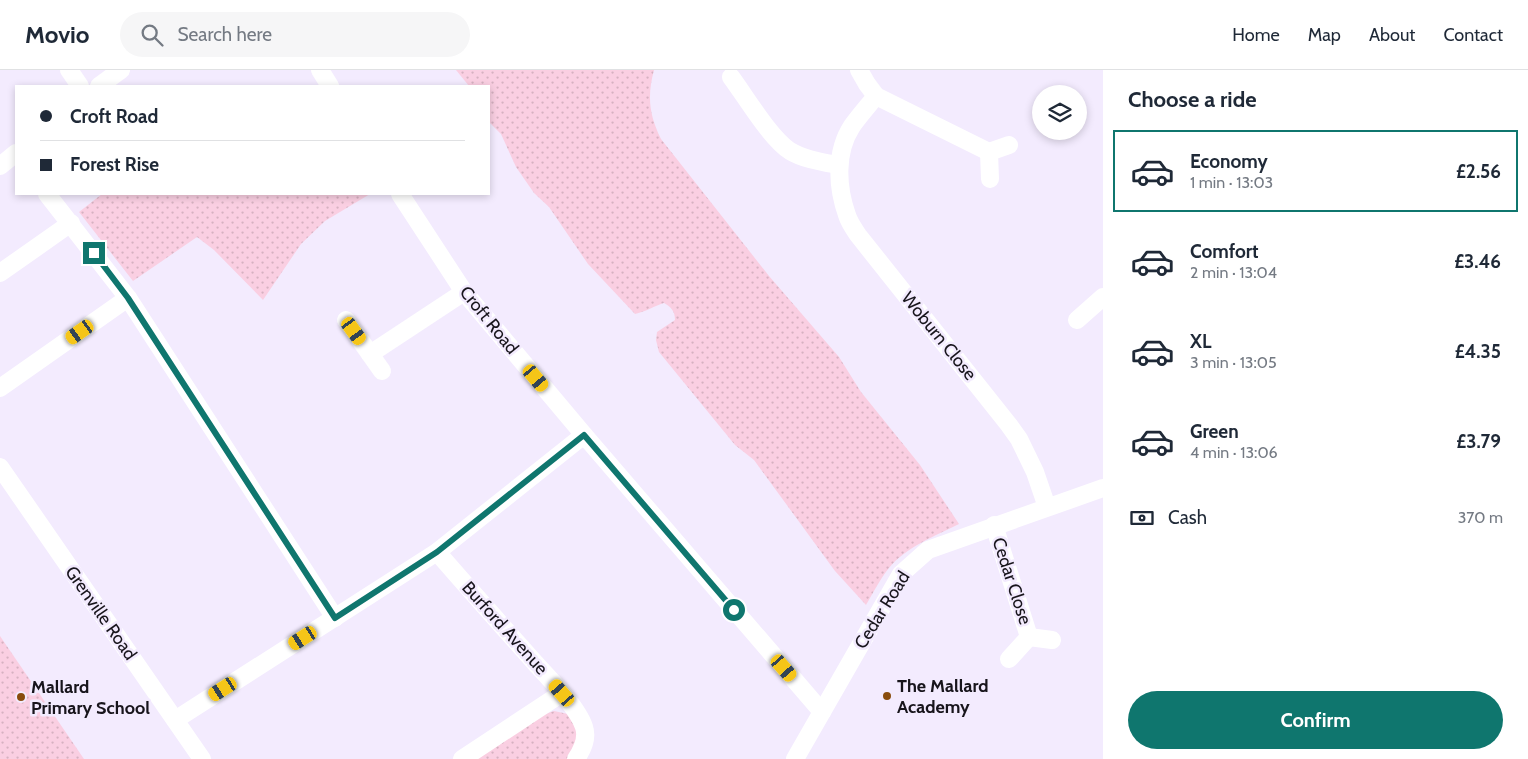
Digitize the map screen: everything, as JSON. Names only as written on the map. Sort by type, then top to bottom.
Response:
[{"type":"street","points":[[69,70],[79,85]]},
{"type":"street","points":[[100,85],[120,70]]},
{"type":"street","points":[[320,70],[329,85]]},
{"type":"street","points":[[859,70],[876,96],[989,152],[1009,145]]},
{"type":"street","points":[[731,77],[776,140],[790,151],[815,160],[838,165]]},
{"type":"street","name":"Woburn Close","points":[[876,96],[852,127],[843,144],[838,165],[847,216],[858,235],[1019,440],[1035,472],[1047,507]]},
{"type":"street","points":[[989,152],[990,178]]},
{"type":"street","points":[[0,166],[15,155]]},
{"type":"street","points":[[48,195],[128,298],[335,618]]},
{"type":"street","name":"Croft Road","points":[[401,195],[464,292],[822,712]]},
{"type":"street","points":[[0,273],[71,223]]},
{"type":"street","points":[[370,354],[464,292]]},
{"type":"street","points":[[0,388],[128,298]]},
{"type":"street","points":[[1077,320],[1101,302]]},
{"type":"street","points":[[346,320],[382,370]]},
{"type":"street","points":[[175,720],[437,552],[584,435]]},
{"type":"street","name":"Grenville Road","points":[[0,466],[202,759]]},
{"type":"street","name":"Cedar Road","points":[[795,759],[901,574],[928,550],[994,525],[1103,488]]},
{"type":"street","name":"Cedar Close","points":[[994,525],[1029,637]]},
{"type":"street","name":"Burford Avenue","points":[[437,552],[562,693],[582,721],[585,729],[585,740],[581,752],[576,759]]},
{"type":"street","name":"Cedar Close","points":[[1029,637],[1052,640]]},
{"type":"street","name":"Cedar Close","points":[[1009,659],[1029,637]]},
{"type":"street","points":[[462,759],[562,693]]},
{"type":"shaded area","points":[[456,70],[654,70],[650,88],[650,105],[661,139],[769,276],[839,357],[861,392],[920,465],[959,524],[921,543],[904,554],[889,568],[866,605],[835,571],[754,460],[735,445],[659,352],[656,340],[657,332],[675,320],[669,306],[664,303],[635,314],[588,264],[549,207],[534,193],[516,167],[501,134],[490,123],[490,85],[468,85]]},
{"type":"shaded area","points":[[101,195],[368,195],[325,221],[301,244],[263,300],[214,250],[197,237],[133,281],[79,212]]},
{"type":"shaded area","name":"Mallard Primary School","points":[[0,636],[84,759],[0,759]]},
{"type":"shaded area","points":[[554,711],[568,714],[580,734],[568,759],[476,759],[545,714]]},
{"type":"place","name":"The Mallard Academy","points":[[887,696]]},
{"type":"place","name":"Mallard Primary School","points":[[21,697]]},
{"type":"route","points":[[94,253],[128,298],[335,618],[437,552],[584,435],[734,610]]}]
